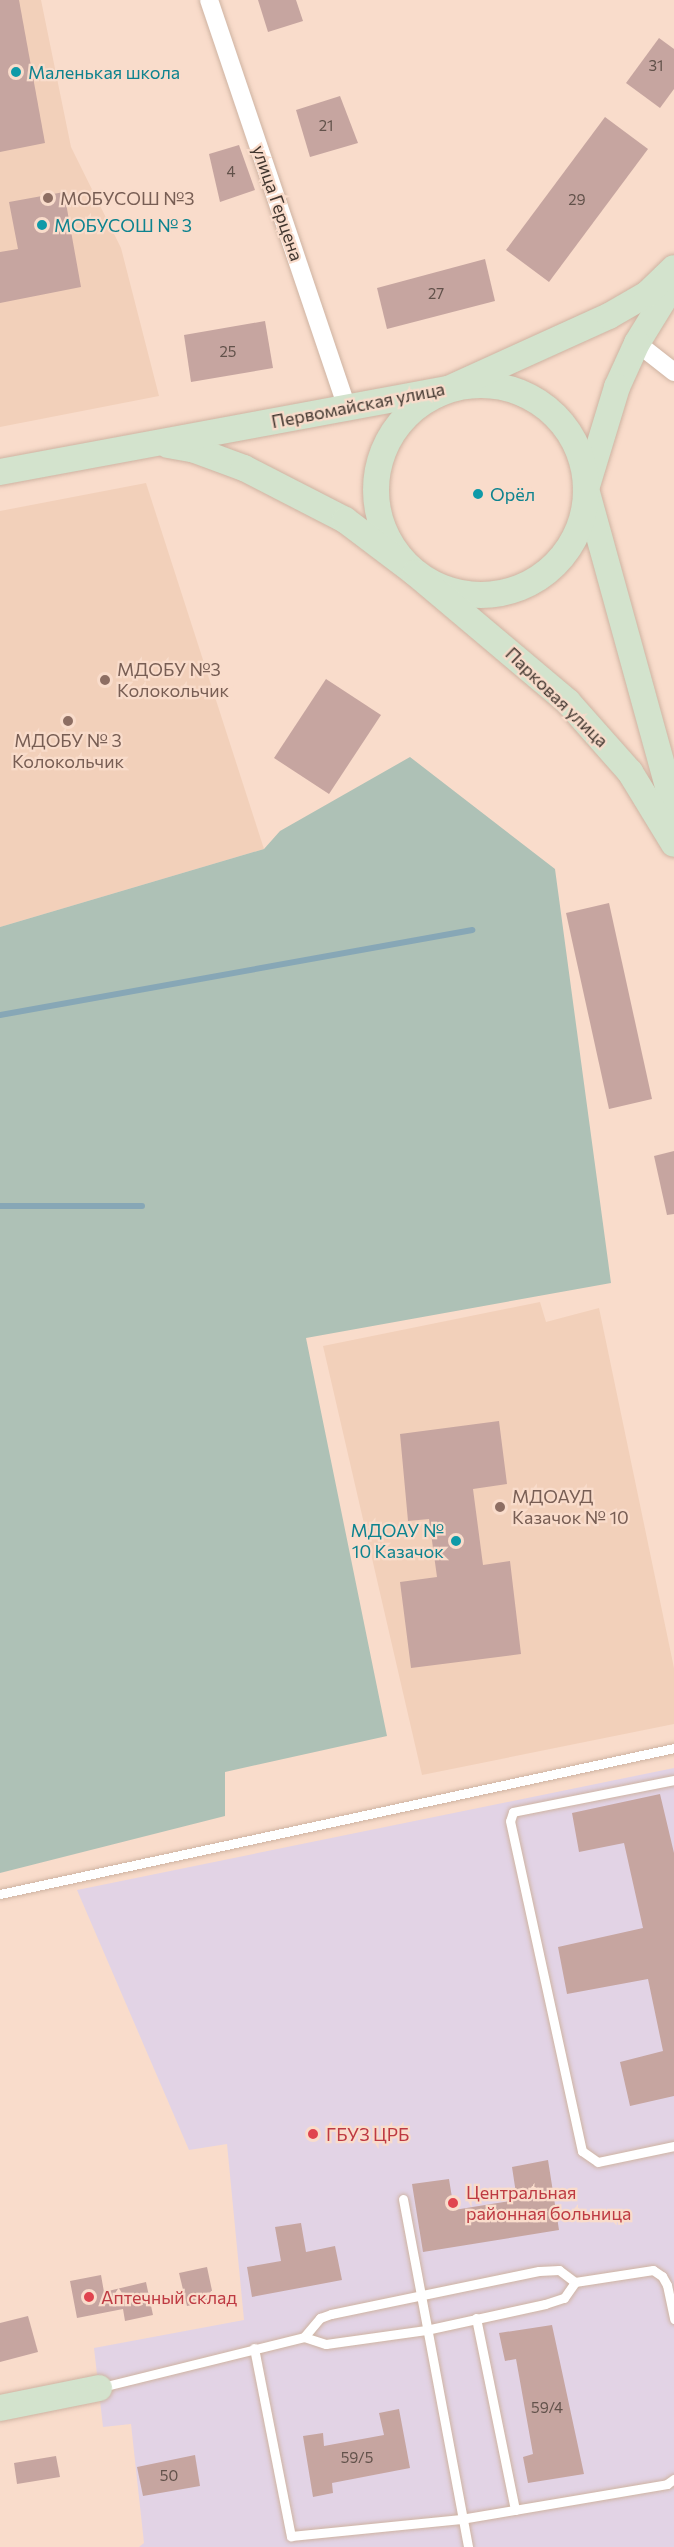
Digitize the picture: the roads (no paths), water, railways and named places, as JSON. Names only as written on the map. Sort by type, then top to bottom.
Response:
[{"type":"main road","name":"Первомайская улица","points":[[0,472],[448,389],[609,316],[647,294],[674,268]]},
{"type":"main road","points":[[674,283],[637,343],[603,426],[586,489],[582,519],[569,547],[549,570],[523,587],[494,595],[463,594],[433,585],[415,573],[399,557],[384,532],[376,504],[376,475],[384,447],[400,422],[422,402],[448,389],[476,385],[504,387],[546,408],[571,435],[582,461],[586,489],[674,808]]},
{"type":"main road","name":"Первомайская улица","points":[[155,443],[195,450],[244,468],[345,520],[415,573]]},
{"type":"main road","name":"Парковая улица","points":[[415,573],[529,665],[575,709],[630,772],[674,844]]},
{"type":"main road","points":[[0,2409],[99,2388]]},
{"type":"street","name":"улица Герцена","points":[[209,0],[346,407]]},
{"type":"street","points":[[637,343],[674,372]]},
{"type":"lane","points":[[0,1894],[674,1748]]},
{"type":"lane","points":[[674,1780],[513,1812],[510,1821],[582,2151],[598,2162],[674,2146]]},
{"type":"lane","points":[[403,2199],[419,2296],[468,2547]]},
{"type":"lane","points":[[304,2337],[320,2318],[331,2314],[539,2271],[559,2270],[575,2282],[652,2271],[662,2276],[667,2285],[674,2319]]},
{"type":"lane","points":[[99,2388],[304,2337],[326,2344],[426,2330],[564,2298],[575,2282]]},
{"type":"lane","points":[[476,2318],[515,2510]]},
{"type":"lane","points":[[254,2348],[292,2547]]},
{"type":"lane","points":[[291,2536],[461,2518],[668,2484],[674,2480]]},
{"type":"waterway","points":[[0,1015],[472,930]]},
{"type":"waterway","points":[[0,1206],[142,1206]]},
{"type":"place","name":"Маленькая школа","points":[[16,72]]},
{"type":"place","name":"МОБУСОШ №3","points":[[48,198]]},
{"type":"place","name":"МОБУСОШ № 3","points":[[42,225]]},
{"type":"place","name":"Орёл","points":[[478,494]]},
{"type":"place","name":"МДОБУ №3 Колокольчик","points":[[105,680]]},
{"type":"place","name":"МДОБУ № 3 Колокольчик","points":[[68,721]]},
{"type":"place","name":"МДОАУД Казачок № 10","points":[[500,1507]]},
{"type":"place","name":"МДОАУ № 10 Казачок","points":[[456,1541]]},
{"type":"place","name":"ГБУЗ ЦРБ","points":[[313,2134]]},
{"type":"place","name":"Центральная районная больница","points":[[453,2203]]},
{"type":"place","name":"Аптечный склад","points":[[89,2297]]}]
